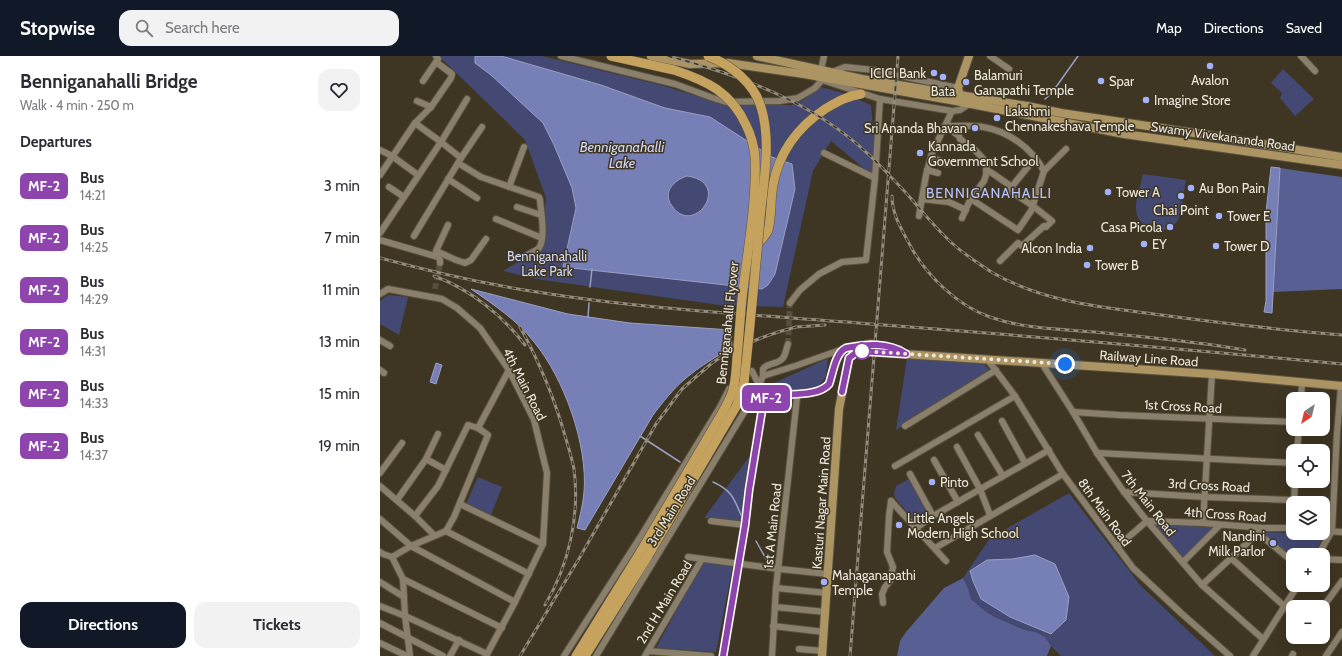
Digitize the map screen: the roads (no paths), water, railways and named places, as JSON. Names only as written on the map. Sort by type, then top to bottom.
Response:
[{"type":"highway","name":"Benniganahalli Flyover","points":[[585,656],[644,554],[721,415],[732,392],[753,211],[755,174],[755,155],[752,140],[740,113],[722,92],[695,77],[674,70],[611,56]]},
{"type":"highway","name":"Benniganahalli Flyover","points":[[576,656],[580,640],[644,554],[731,417],[741,394],[759,242],[766,147],[764,117],[761,106],[755,94],[740,75],[722,62],[708,56]]},
{"type":"highway","points":[[759,242],[768,232],[773,186],[780,160],[794,137],[809,121],[841,99],[852,95],[861,94]]},
{"type":"highway","points":[[590,656],[595,648],[594,641]]},
{"type":"main road","name":"Swamy Vivekananda Road","points":[[651,56],[690,64],[729,60],[1124,134],[1342,165]]},
{"type":"main road","name":"Swamy Vivekananda Road","points":[[757,56],[862,79],[959,91],[1061,114],[1208,135],[1342,157]]},
{"type":"main road","points":[[959,91],[969,56]]},
{"type":"main road","name":"Railway Line Road","points":[[843,349],[871,344],[897,349],[906,354]]},
{"type":"main road","points":[[723,656],[745,525],[749,490],[766,398],[772,396],[797,395],[816,391],[827,386],[838,357],[843,349]]},
{"type":"main road","name":"Railway Line Road","points":[[853,354],[858,351],[987,360],[1040,362],[1212,374],[1341,386]]},
{"type":"main road","name":"Kasturi Nagar Main Road","points":[[822,653],[839,409],[849,358],[853,354]]},
{"type":"street","points":[[561,56],[675,84],[726,102],[780,101],[798,98],[814,88],[822,80]]},
{"type":"street","points":[[821,70],[824,56]]},
{"type":"street","points":[[990,56],[1009,69]]},
{"type":"street","points":[[1301,56],[1315,71]]},
{"type":"street","points":[[380,175],[415,123],[431,107],[447,85],[452,74],[436,59],[423,81]]},
{"type":"street","points":[[804,74],[880,100],[952,111],[960,110],[969,104]]},
{"type":"street","points":[[380,233],[441,142],[467,99]]},
{"type":"street","points":[[790,304],[800,290],[819,274],[842,262],[866,260],[875,178],[880,100]]},
{"type":"street","points":[[417,101],[431,107]]},
{"type":"street","points":[[919,216],[927,170],[931,157],[952,111]]},
{"type":"street","points":[[415,123],[441,142],[480,177],[539,197],[543,231],[542,238],[539,249],[528,253],[523,258]]},
{"type":"street","points":[[946,126],[982,126],[1006,134],[1024,146],[1035,158],[1044,172]]},
{"type":"street","points":[[946,126],[959,136],[960,139],[987,163],[984,182],[971,199],[962,218]]},
{"type":"street","points":[[414,236],[448,179],[482,127]]},
{"type":"street","points":[[509,186],[524,147]]},
{"type":"street","points":[[971,199],[1018,230],[1028,217],[1033,206],[1044,172],[1066,149]]},
{"type":"street","points":[[380,150],[392,156],[418,175]]},
{"type":"street","points":[[824,153],[875,178]]},
{"type":"street","points":[[931,157],[947,164]]},
{"type":"street","points":[[1000,261],[1018,243],[1022,246],[1044,226],[1046,227],[1052,221],[1009,190],[1035,158]]},
{"type":"street","points":[[927,170],[938,173]]},
{"type":"street","points":[[986,170],[1012,187]]},
{"type":"street","points":[[448,179],[477,198]]},
{"type":"street","points":[[389,187],[404,198]]},
{"type":"street","points":[[922,199],[949,202],[966,210]]},
{"type":"street","points":[[517,206],[541,215]]},
{"type":"street","points":[[496,219],[542,238]]},
{"type":"street","points":[[448,225],[436,251],[448,257],[465,263],[471,260],[486,239]]},
{"type":"street","points":[[380,240],[438,257],[440,261],[448,257]]},
{"type":"street","name":"4th Main Road","points":[[380,294],[388,289],[433,296],[442,299],[457,308],[482,330],[509,370],[534,420],[547,473],[543,544],[502,628],[486,655]]},
{"type":"street","points":[[433,296],[435,289]]},
{"type":"street","points":[[380,340],[390,346]]},
{"type":"street","name":"3rd Main Road","points":[[596,656],[754,396],[763,376],[763,369],[766,365],[778,363],[783,359],[788,344]]},
{"type":"street","name":"Railway Line Road","points":[[763,376],[843,349]]},
{"type":"street","name":"8th Main Road","points":[[987,360],[1015,396],[1063,474],[1133,568],[1230,656]]},
{"type":"street","name":"7th Main Road","points":[[1040,362],[1073,412],[1097,453],[1124,492],[1147,521],[1202,585],[1263,639]]},
{"type":"street","points":[[478,428],[509,370]]},
{"type":"street","points":[[905,426],[996,370]]},
{"type":"street","points":[[564,656],[580,640],[641,536],[720,407],[729,390],[733,372],[752,371],[759,384]]},
{"type":"street","points":[[1203,523],[1212,374]]},
{"type":"street","points":[[1301,392],[1302,382]]},
{"type":"street","points":[[1322,548],[1332,531],[1341,386]]},
{"type":"street","points":[[729,390],[766,398]]},
{"type":"street","points":[[895,466],[1015,396]]},
{"type":"street","name":"1st A Main Road","points":[[772,656],[776,588],[797,398]]},
{"type":"street","name":"1st Cross Road","points":[[1073,412],[1286,422]]},
{"type":"street","points":[[1002,421],[1025,463]]},
{"type":"street","points":[[392,557],[411,546],[446,530],[460,504],[488,434],[478,428],[468,425],[438,486],[415,516]]},
{"type":"street","points":[[397,500],[426,459],[438,434]]},
{"type":"street","points":[[978,435],[1002,476]]},
{"type":"street","points":[[380,473],[402,443]]},
{"type":"street","points":[[957,447],[980,489],[990,515]]},
{"type":"street","points":[[916,528],[933,516],[1049,450]]},
{"type":"street","points":[[1097,453],[1286,463]]},
{"type":"street","points":[[426,459],[446,470]]},
{"type":"street","points":[[934,460],[958,502]]},
{"type":"street","points":[[910,474],[933,516]]},
{"type":"street","points":[[935,548],[1063,474]]},
{"type":"street","points":[[380,486],[415,516],[434,535]]},
{"type":"street","name":"3rd Cross Road","points":[[1124,492],[1286,501]]},
{"type":"street","points":[[883,604],[882,594],[885,587],[890,582],[893,567],[887,552],[891,501],[946,561]]},
{"type":"street","points":[[460,504],[543,544]]},
{"type":"street","points":[[380,520],[411,546],[515,602]]},
{"type":"street","points":[[710,521],[745,525]]},
{"type":"street","points":[[1117,547],[1147,521]]},
{"type":"street","name":"4th Cross Road","points":[[1147,521],[1286,528]]},
{"type":"street","points":[[1183,562],[1220,525]]},
{"type":"street","points":[[1202,585],[1263,528]]},
{"type":"street","points":[[446,530],[529,574]]},
{"type":"street","points":[[1332,531],[1342,532]]},
{"type":"street","points":[[1258,533],[1286,556]]},
{"type":"street","points":[[380,552],[392,557],[403,579],[408,656],[380,643]]},
{"type":"street","points":[[688,557],[828,574]]},
{"type":"street","points":[[1231,558],[1284,606]]},
{"type":"street","name":"2nd H Main Road","points":[[646,654],[702,559]]},
{"type":"street","points":[[1330,559],[1342,560]]},
{"type":"street","points":[[403,579],[502,628]]},
{"type":"street","points":[[1328,600],[1342,581]]},
{"type":"street","points":[[380,582],[404,598]]},
{"type":"street","points":[[776,588],[827,593]]},
{"type":"street","points":[[1253,656],[1293,592]]},
{"type":"street","points":[[380,606],[459,640],[486,655]]},
{"type":"street","points":[[775,607],[826,612]]},
{"type":"street","points":[[380,623],[442,656]]},
{"type":"street","points":[[773,626],[824,632]]},
{"type":"street","points":[[1326,656],[1342,632]]},
{"type":"street","points":[[450,656],[459,640]]},
{"type":"street","points":[[799,649],[822,653]]},
{"type":"street","points":[[646,654],[711,656]]},
{"type":"water","name":"Benniganahalli Lake","points":[[475,56],[501,56],[601,85],[665,108],[710,117],[772,157],[792,164],[795,189],[775,274],[768,285],[762,289],[563,267],[576,208],[572,188],[554,145],[543,123],[491,75],[475,63]],"holes":[[[687,176],[700,180],[707,188],[708,197],[705,205],[699,212],[690,216],[681,214],[669,201],[668,196],[671,187],[678,180]]]},
{"type":"water","points":[[1271,167],[1280,168],[1272,313],[1264,312],[1266,301],[1266,212]]},
{"type":"water","points":[[471,289],[568,314],[630,323],[731,330],[732,347],[691,374],[668,396],[653,415],[585,530],[577,528],[584,492],[582,454],[578,433],[564,393],[545,357],[527,334],[505,313]]},
{"type":"water","points":[[436,363],[442,365],[436,384],[430,382]]},
{"type":"water","points":[[1035,555],[1055,564],[1069,597],[1066,620],[1051,634],[1010,617],[981,599],[970,571],[987,560],[1012,559]]},
{"type":"waterway","points":[[1045,99],[1051,94],[1078,56]]},
{"type":"waterway","points":[[590,287],[592,269]]},
{"type":"waterway","points":[[588,317],[589,303]]},
{"type":"waterway","points":[[640,436],[680,462]]},
{"type":"waterway","points":[[713,482],[728,491],[741,515]]},
{"type":"waterway","points":[[756,541],[769,564]]},
{"type":"tunnel","points":[[435,289],[440,263]]},
{"type":"tunnel","points":[[788,344],[790,303]]},
{"type":"railway","points":[[668,56],[721,72],[774,92],[823,119],[846,135],[872,158],[907,194],[929,220],[958,248],[993,273],[1013,283],[1054,297],[1096,306],[1229,324],[1342,335]]},
{"type":"railway","points":[[850,656],[898,56]]},
{"type":"railway","points":[[892,196],[892,203],[898,222],[911,247],[926,269],[944,289],[966,306],[978,312],[1003,321],[1029,326],[1208,344],[1245,350]]},
{"type":"railway","points":[[380,258],[439,273],[497,285],[579,298],[662,308],[1106,343],[1342,364]]},
{"type":"railway","points":[[434,276],[460,288],[496,313],[525,345]]},
{"type":"railway","points":[[520,656],[580,557],[656,424],[682,389],[712,363],[732,350],[761,338],[796,327],[825,325]]},
{"type":"railway","points":[[520,327],[534,354],[552,396],[562,424],[574,469],[575,504],[571,539],[560,573],[545,605]]},
{"type":"place","name":"Avalon","points":[[1210,66]]},
{"type":"place","name":"ICICI Bank","points":[[934,73]]},
{"type":"place","name":"Bata","points":[[943,77]]},
{"type":"place","name":"Spar","points":[[1101,81]]},
{"type":"place","name":"Balamuri Ganapathi Temple","points":[[966,82]]},
{"type":"place","name":"Imagine Store","points":[[1146,100]]},
{"type":"place","name":"Lakshmi Chennakeshava Temple","points":[[997,118]]},
{"type":"place","name":"Sri Ananda Bhavan","points":[[975,128]]},
{"type":"place","name":"Kannada Government School","points":[[920,153]]},
{"type":"place","name":"Au Bon Pain","points":[[1191,188]]},
{"type":"place","name":"Tower A","points":[[1108,192]]},
{"type":"place","name":"Chai Point","points":[[1181,196]]},
{"type":"place","name":"Tower E","points":[[1219,216]]},
{"type":"place","name":"Casa Picola","points":[[1170,227]]},
{"type":"place","name":"EY","points":[[1144,244]]},
{"type":"place","name":"Tower D","points":[[1216,246]]},
{"type":"place","name":"Alcon India","points":[[1090,248]]},
{"type":"place","name":"Tower B","points":[[1087,265]]},
{"type":"place","name":"Pinto","points":[[932,482]]},
{"type":"place","name":"Little Angels Modern High School","points":[[899,525]]},
{"type":"place","name":"Nandini Milk Parlor","points":[[1273,543]]},
{"type":"place","name":"Mahaganapathi Temple","points":[[824,582]]},
{"type":"district","name":"BENNIGANAHALLI","points":[[989,193]]},
{"type":"park label","name":"Benniganahalli Lake Park","points":[[547,264]]}]
